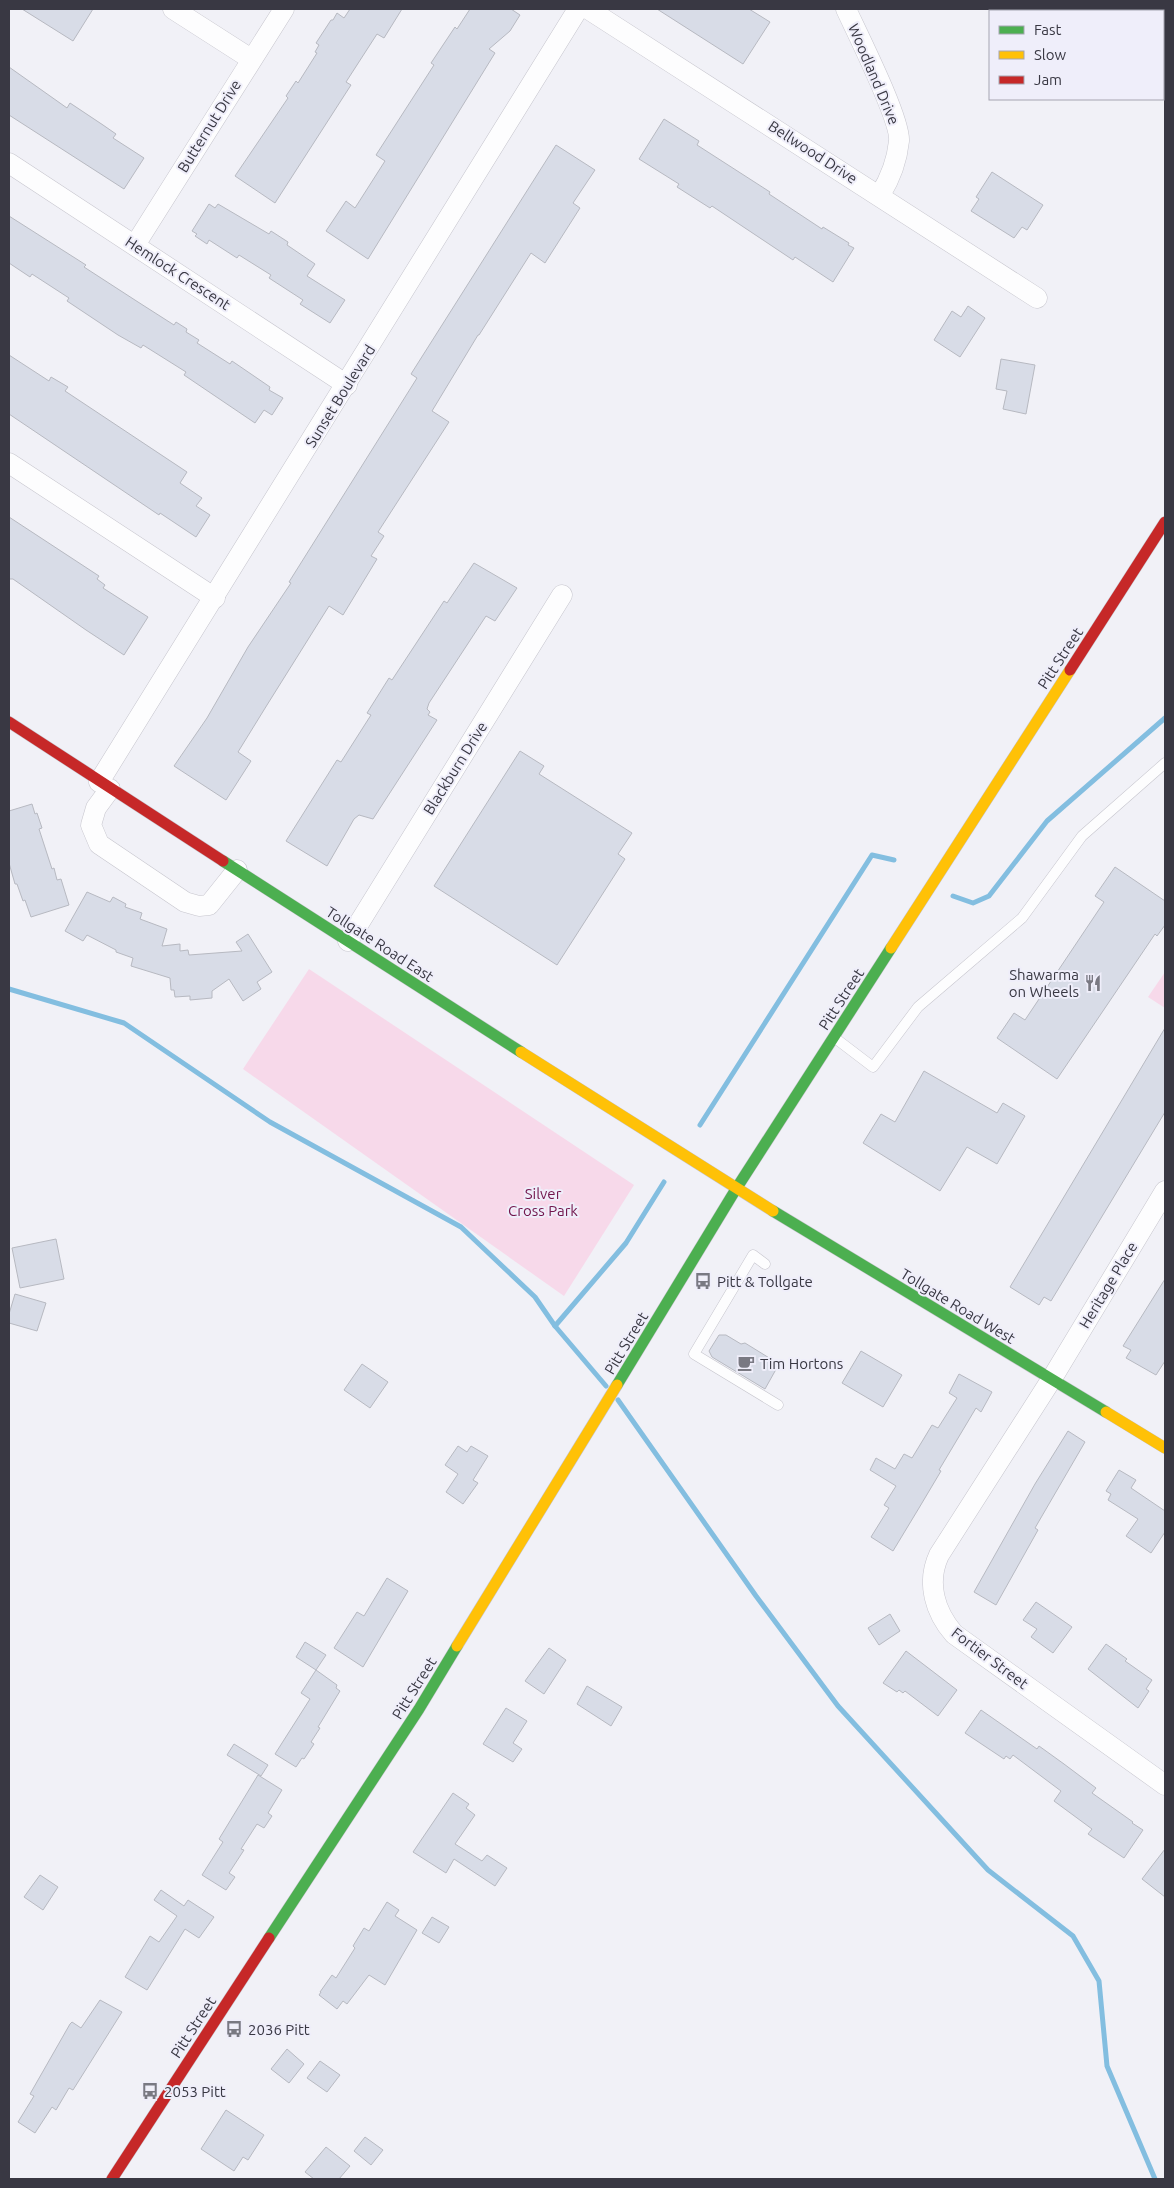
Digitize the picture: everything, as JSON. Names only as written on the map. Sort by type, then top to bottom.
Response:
[{"type":"street","points":[[173,9],[251,59]]},
{"type":"street","name":"Butternut Drive","points":[[135,245],[284,9]]},
{"type":"street","name":"Sunset Boulevard","points":[[238,870],[210,905],[199,906],[185,902],[99,844],[91,825],[96,808],[105,786],[215,598],[578,9]]},
{"type":"street","name":"Bellwood Drive","points":[[588,9],[880,195],[1037,298]]},
{"type":"street","name":"Woodland Drive","points":[[846,9],[894,116],[900,140],[891,179],[880,195]]},
{"type":"street","name":"Hemlock Crescent","points":[[9,163],[347,385]]},
{"type":"street","points":[[9,463],[215,598]]},
{"type":"street","name":"Pitt Street","points":[[112,2179],[419,1709],[597,1417],[628,1370],[736,1189],[1165,522]]},
{"type":"street","name":"Blackburn Drive","points":[[348,941],[562,595]]},
{"type":"street","name":"Tollgate Road East","points":[[9,722],[105,786],[736,1189]]},
{"type":"street","name":"Tollgate Road West","points":[[736,1189],[1165,1448]]},
{"type":"street","name":"Heritage Place","points":[[1051,1380],[1165,1191]]},
{"type":"street","name":"Fortier Street","points":[[1051,1380],[939,1555],[932,1582],[936,1604],[945,1623],[954,1634],[1165,1785]]},
{"type":"lane","points":[[834,1037],[872,1067],[918,1007],[1022,918],[1082,836],[1165,763]]},
{"type":"lane","points":[[766,1264],[753,1255],[694,1354],[778,1405]]},
{"type":"green space","name":"Silver Cross Park","points":[[309,969],[634,1185],[564,1296],[243,1069]]},
{"type":"green space","points":[[1165,972],[1165,1008],[1148,997]]},
{"type":"building","points":[[22,9],[93,9],[73,41]]},
{"type":"building","points":[[350,9],[402,9],[384,38],[377,34],[346,82],[351,85],[275,203],[235,176],[288,98],[286,96],[296,81],[298,83],[317,53],[315,52],[319,45],[316,43],[331,20],[333,20],[337,13],[344,18]]},
{"type":"building","points":[[470,9],[511,9],[520,15],[510,31],[489,49],[495,53],[368,259],[326,231],[346,201],[355,208],[385,161],[376,155],[434,65],[431,63],[455,27],[457,29]]},
{"type":"building","points":[[657,9],[749,9],[770,22],[743,64]]},
{"type":"building","points":[[9,67],[67,108],[70,103],[103,125],[116,134],[113,138],[144,158],[124,189],[9,115]]},
{"type":"building","points":[[664,119],[699,141],[697,145],[770,192],[769,194],[822,229],[823,227],[849,243],[848,245],[854,248],[833,282],[795,257],[793,260],[712,206],[710,208],[677,187],[679,184],[639,159]]},
{"type":"building","points":[[556,145],[595,170],[573,203],[580,208],[545,263],[531,253],[432,411],[449,422],[378,532],[384,536],[371,556],[377,559],[343,615],[329,606],[238,752],[251,761],[226,800],[174,766],[207,718],[248,647],[291,583],[289,582],[417,378],[411,374]]},
{"type":"building","points":[[992,172],[1043,205],[1027,230],[1022,227],[1014,238],[971,211],[979,199],[976,197]]},
{"type":"building","points":[[209,204],[215,208],[218,204],[269,234],[271,231],[288,242],[287,245],[315,264],[307,276],[345,300],[330,323],[300,304],[303,300],[269,278],[271,275],[239,255],[237,258],[209,240],[207,244],[195,236],[197,234],[192,231]]},
{"type":"building","points":[[9,216],[86,265],[84,267],[174,325],[176,322],[187,329],[186,332],[199,340],[197,343],[230,364],[232,361],[270,387],[269,390],[283,398],[272,415],[264,410],[255,423],[184,375],[186,372],[143,345],[141,348],[118,335],[67,301],[69,298],[32,274],[30,277],[9,263]]},
{"type":"building","points":[[968,306],[985,318],[960,357],[934,340],[952,311],[961,317]]},
{"type":"building","points":[[9,355],[49,381],[51,377],[68,387],[65,391],[187,472],[180,483],[202,498],[196,506],[210,515],[196,537],[160,513],[159,515],[9,414]]},
{"type":"building","points":[[1001,359],[1035,365],[1026,414],[1003,409],[1007,391],[996,389]]},
{"type":"building","points":[[9,517],[99,576],[97,579],[105,585],[103,588],[148,617],[124,655],[13,579],[9,579]]},
{"type":"building","points":[[474,563],[517,588],[495,621],[486,616],[429,703],[427,709],[430,712],[428,715],[437,720],[373,819],[359,815],[354,819],[327,866],[286,841],[337,760],[341,762],[371,715],[367,713],[389,678],[392,680],[444,601],[447,603]]},
{"type":"building","points":[[520,751],[544,766],[539,774],[632,833],[618,854],[625,859],[557,965],[434,886]]},
{"type":"building","points":[[32,804],[42,828],[39,829],[52,869],[54,868],[57,880],[61,879],[69,905],[31,917],[25,900],[23,901],[17,884],[15,884],[9,863],[9,811]]},
{"type":"building","points":[[1115,867],[1165,901],[1165,925],[1157,936],[1155,934],[1057,1079],[997,1038],[1014,1013],[1025,1020],[1104,902],[1095,896]]},
{"type":"building","points":[[87,892],[110,902],[113,897],[126,904],[125,907],[142,913],[140,919],[167,929],[162,946],[180,944],[180,951],[188,950],[189,955],[242,951],[236,942],[248,934],[272,972],[257,982],[261,989],[243,1001],[229,979],[212,991],[212,998],[190,1000],[190,996],[175,997],[174,990],[171,990],[170,978],[131,966],[133,958],[116,952],[116,950],[87,935],[83,941],[65,931]]},
{"type":"building","points":[[1165,1028],[1165,1112],[1051,1301],[1044,1297],[1039,1305],[1010,1287]]},
{"type":"building","points":[[924,1071],[997,1113],[1003,1103],[1025,1116],[997,1164],[967,1147],[940,1191],[863,1143],[881,1114],[895,1122]]},
{"type":"building","points":[[56,1239],[64,1279],[20,1288],[12,1248]]},
{"type":"building","points":[[1165,1279],[1165,1361],[1156,1375],[1126,1358],[1131,1350],[1123,1346]]},
{"type":"building","points":[[15,1294],[46,1303],[37,1331],[9,1323],[9,1314]]},
{"type":"building","name":"Tim Hortons","points":[[719,1335],[726,1335],[741,1344],[745,1343],[779,1364],[765,1389],[712,1357],[709,1351]]},
{"type":"building","points":[[861,1351],[902,1375],[883,1407],[842,1383]]},
{"type":"building","points":[[362,1364],[388,1382],[370,1408],[344,1390]]},
{"type":"building","points":[[959,1374],[992,1392],[981,1412],[976,1408],[893,1551],[871,1537],[889,1508],[884,1505],[896,1486],[870,1470],[876,1458],[895,1469],[904,1454],[912,1458],[932,1425],[938,1428],[957,1398],[949,1393]]},
{"type":"building","points":[[1068,1431],[1085,1442],[1035,1528],[1038,1530],[996,1605],[974,1592],[1035,1484]]},
{"type":"building","points":[[458,1446],[467,1452],[471,1446],[488,1456],[473,1480],[478,1483],[463,1504],[446,1492],[458,1474],[445,1465]]},
{"type":"building","points":[[1119,1470],[1136,1480],[1131,1488],[1165,1511],[1165,1532],[1151,1553],[1126,1536],[1138,1519],[1108,1500],[1111,1494],[1106,1491]]},
{"type":"building","points":[[387,1578],[408,1591],[363,1667],[334,1648],[357,1612],[364,1616]]},
{"type":"building","points":[[1036,1602],[1072,1627],[1053,1653],[1031,1637],[1037,1629],[1023,1620]]},
{"type":"building","points":[[890,1614],[900,1631],[879,1645],[868,1628]]},
{"type":"building","points":[[305,1642],[326,1655],[316,1670],[296,1657]]},
{"type":"building","points":[[1106,1644],[1127,1659],[1125,1661],[1152,1680],[1146,1689],[1149,1691],[1138,1708],[1088,1669]]},
{"type":"building","points":[[549,1648],[566,1660],[544,1694],[525,1681]]},
{"type":"building","points":[[906,1651],[957,1690],[938,1716],[905,1691],[903,1693],[899,1690],[897,1692],[883,1683]]},
{"type":"building","points":[[316,1670],[337,1685],[336,1688],[340,1691],[318,1727],[320,1728],[311,1742],[314,1744],[296,1767],[275,1754],[310,1699],[301,1693]]},
{"type":"building","points":[[587,1686],[622,1707],[611,1726],[577,1704]]},
{"type":"building","points":[[506,1708],[527,1721],[513,1743],[522,1749],[513,1762],[483,1744]]},
{"type":"building","points":[[981,1710],[1037,1749],[1039,1746],[1064,1764],[1096,1788],[1092,1793],[1143,1830],[1124,1858],[1088,1834],[1092,1829],[1054,1801],[1061,1791],[1013,1755],[1010,1759],[1006,1756],[1004,1759],[965,1733]]},
{"type":"building","points":[[234,1744],[268,1765],[261,1776],[227,1755]]},
{"type":"building","points":[[258,1775],[282,1790],[268,1813],[272,1816],[264,1828],[257,1824],[241,1849],[244,1850],[229,1873],[235,1877],[226,1890],[202,1875],[223,1842],[219,1839]]},
{"type":"building","points":[[453,1793],[469,1804],[466,1808],[475,1815],[455,1844],[482,1861],[487,1855],[507,1868],[495,1886],[454,1859],[446,1873],[413,1852]]},
{"type":"building","points":[[1165,1849],[1165,1897],[1142,1879]]},
{"type":"building","points":[[40,1875],[58,1887],[43,1910],[24,1897]]},
{"type":"building","points":[[161,1890],[184,1906],[188,1900],[214,1917],[199,1938],[185,1929],[147,1990],[125,1977],[150,1936],[159,1942],[177,1916],[154,1900]]},
{"type":"building","points":[[387,1902],[399,1910],[395,1916],[417,1930],[385,1985],[369,1975],[347,2004],[343,2001],[337,2009],[319,1995],[320,1992],[332,1975],[336,1978],[355,1948],[353,1946],[364,1928],[369,1931]]},
{"type":"building","points":[[432,1917],[449,1927],[439,1943],[422,1933]]},
{"type":"building","points":[[100,2000],[122,2012],[73,2090],[69,2088],[56,2110],[52,2107],[35,2133],[18,2122],[34,2096],[30,2094],[70,2024],[72,2022],[81,2028]]},
{"type":"building","points":[[287,2049],[304,2064],[289,2083],[271,2069]]},
{"type":"building","points":[[320,2061],[340,2075],[327,2092],[307,2078]]},
{"type":"building","points":[[226,2110],[264,2135],[248,2160],[243,2157],[234,2171],[201,2149]]},
{"type":"building","points":[[365,2137],[383,2150],[371,2165],[354,2151]]},
{"type":"building","points":[[326,2147],[350,2166],[339,2179],[314,2179],[305,2172]]},
{"type":"waterway","points":[[953,896],[973,903],[989,896],[1047,821],[1165,718]]},
{"type":"waterway","points":[[700,1125],[872,855],[894,860]]},
{"type":"waterway","points":[[9,989],[124,1023],[270,1122],[461,1227],[535,1297],[555,1326],[606,1386]]},
{"type":"waterway","points":[[555,1326],[626,1243],[664,1182]]},
{"type":"waterway","points":[[618,1400],[756,1596],[838,1706],[988,1870],[1073,1936],[1099,1981],[1107,2066],[1155,2179]]},
{"type":"traffic: fast","points":[[223,861],[521,1052]]},
{"type":"traffic: fast","points":[[617,1385],[736,1189],[891,948]]},
{"type":"traffic: fast","points":[[773,1211],[1106,1412]]},
{"type":"traffic: fast","points":[[269,1938],[419,1709],[457,1646]]},
{"type":"traffic: slow","points":[[891,948],[1070,670]]},
{"type":"traffic: slow","points":[[521,1052],[773,1211]]},
{"type":"traffic: slow","points":[[457,1646],[617,1385]]},
{"type":"traffic: slow","points":[[1106,1412],[1165,1448]]},
{"type":"traffic: jam","points":[[1070,670],[1165,522]]},
{"type":"traffic: jam","points":[[9,722],[223,861]]},
{"type":"traffic: jam","points":[[112,2179],[269,1938]]},
{"type":"place","name":"Shawarma on Wheels","points":[[1093,983]]},
{"type":"place","name":"Pitt & Tollgate","points":[[703,1281]]},
{"type":"place","name":"Tim Hortons","points":[[746,1363]]},
{"type":"place","name":"2036 Pitt","points":[[234,2029]]},
{"type":"place","name":"2053 Pitt","points":[[150,2091]]}]
